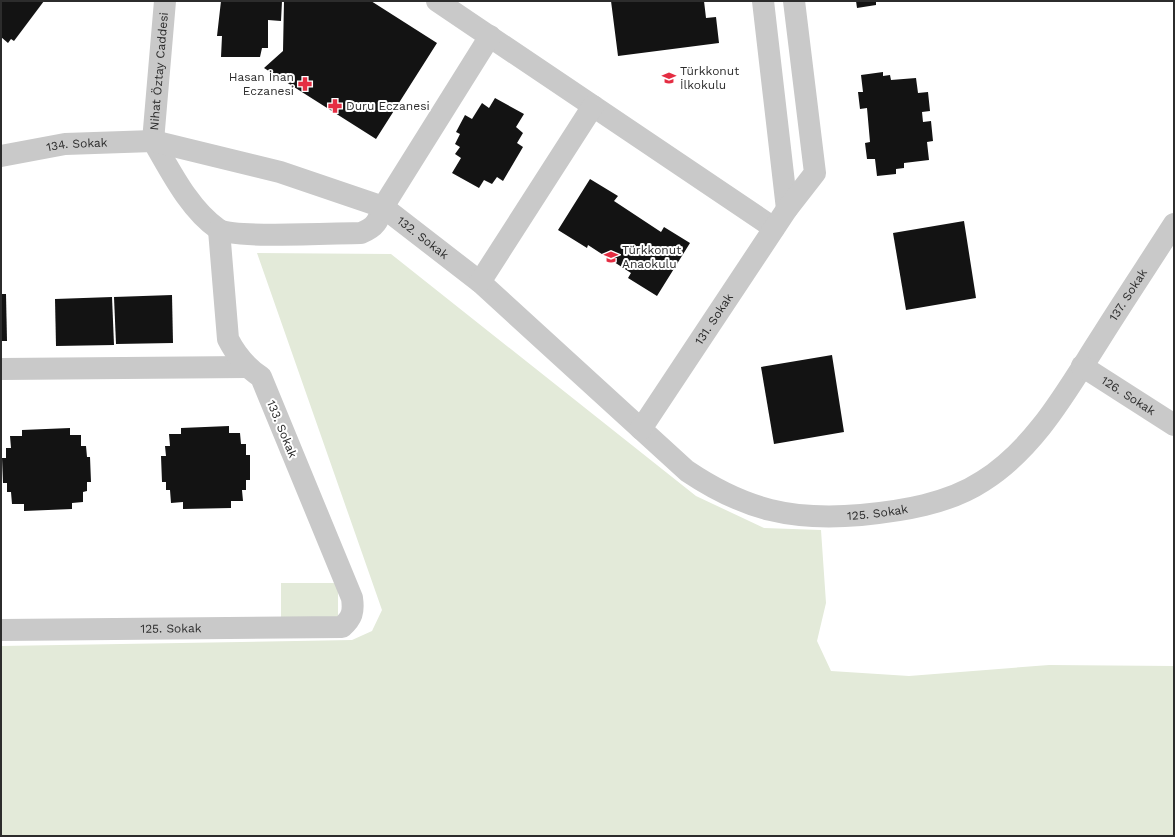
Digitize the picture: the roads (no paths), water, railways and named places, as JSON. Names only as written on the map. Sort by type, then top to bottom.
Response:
[{"type":"street","name":"Nihat Öztay Caddesi","points":[[153,140],[164,1]]},
{"type":"street","points":[[438,1],[774,228]]},
{"type":"street","points":[[763,1],[787,209]]},
{"type":"street","name":"131. Sokak","points":[[640,428],[774,228],[815,172],[794,1]]},
{"type":"street","points":[[153,140],[192,204],[219,230],[247,234],[361,233],[372,229],[377,223],[383,207],[490,36]]},
{"type":"street","points":[[480,282],[593,106]]},
{"type":"street","name":"134. Sokak","points":[[1,156],[65,144],[153,140]]},
{"type":"street","name":"132. Sokak","points":[[153,140],[280,172],[383,207],[480,282],[640,428]]},
{"type":"street","name":"137. Sokak","points":[[1082,366],[1174,224]]},
{"type":"street","name":"133. Sokak","points":[[219,230],[228,339],[233,349],[248,367],[261,377],[352,598],[354,610],[350,619],[342,627]]},
{"type":"street","name":"126. Sokak","points":[[1082,366],[1174,425]]},
{"type":"street","name":"125. Sokak","points":[[640,428],[687,471],[710,487],[737,500],[768,511],[791,515],[839,517],[873,514],[910,508],[936,501],[982,482],[1004,466],[1037,432],[1082,366]]},
{"type":"street","points":[[1,369],[248,367]]},
{"type":"street","name":"125. Sokak","points":[[1,630],[342,627]]},
{"type":"place","name":"Türkkonut İlkokulu","points":[[669,78]]},
{"type":"place","name":"Hasan İnan Eczanesi","points":[[305,84]]},
{"type":"place","name":"Duru Eczanesi","points":[[335,106]]},
{"type":"place","name":"Türkkonut Anaokulu","points":[[611,257]]}]
